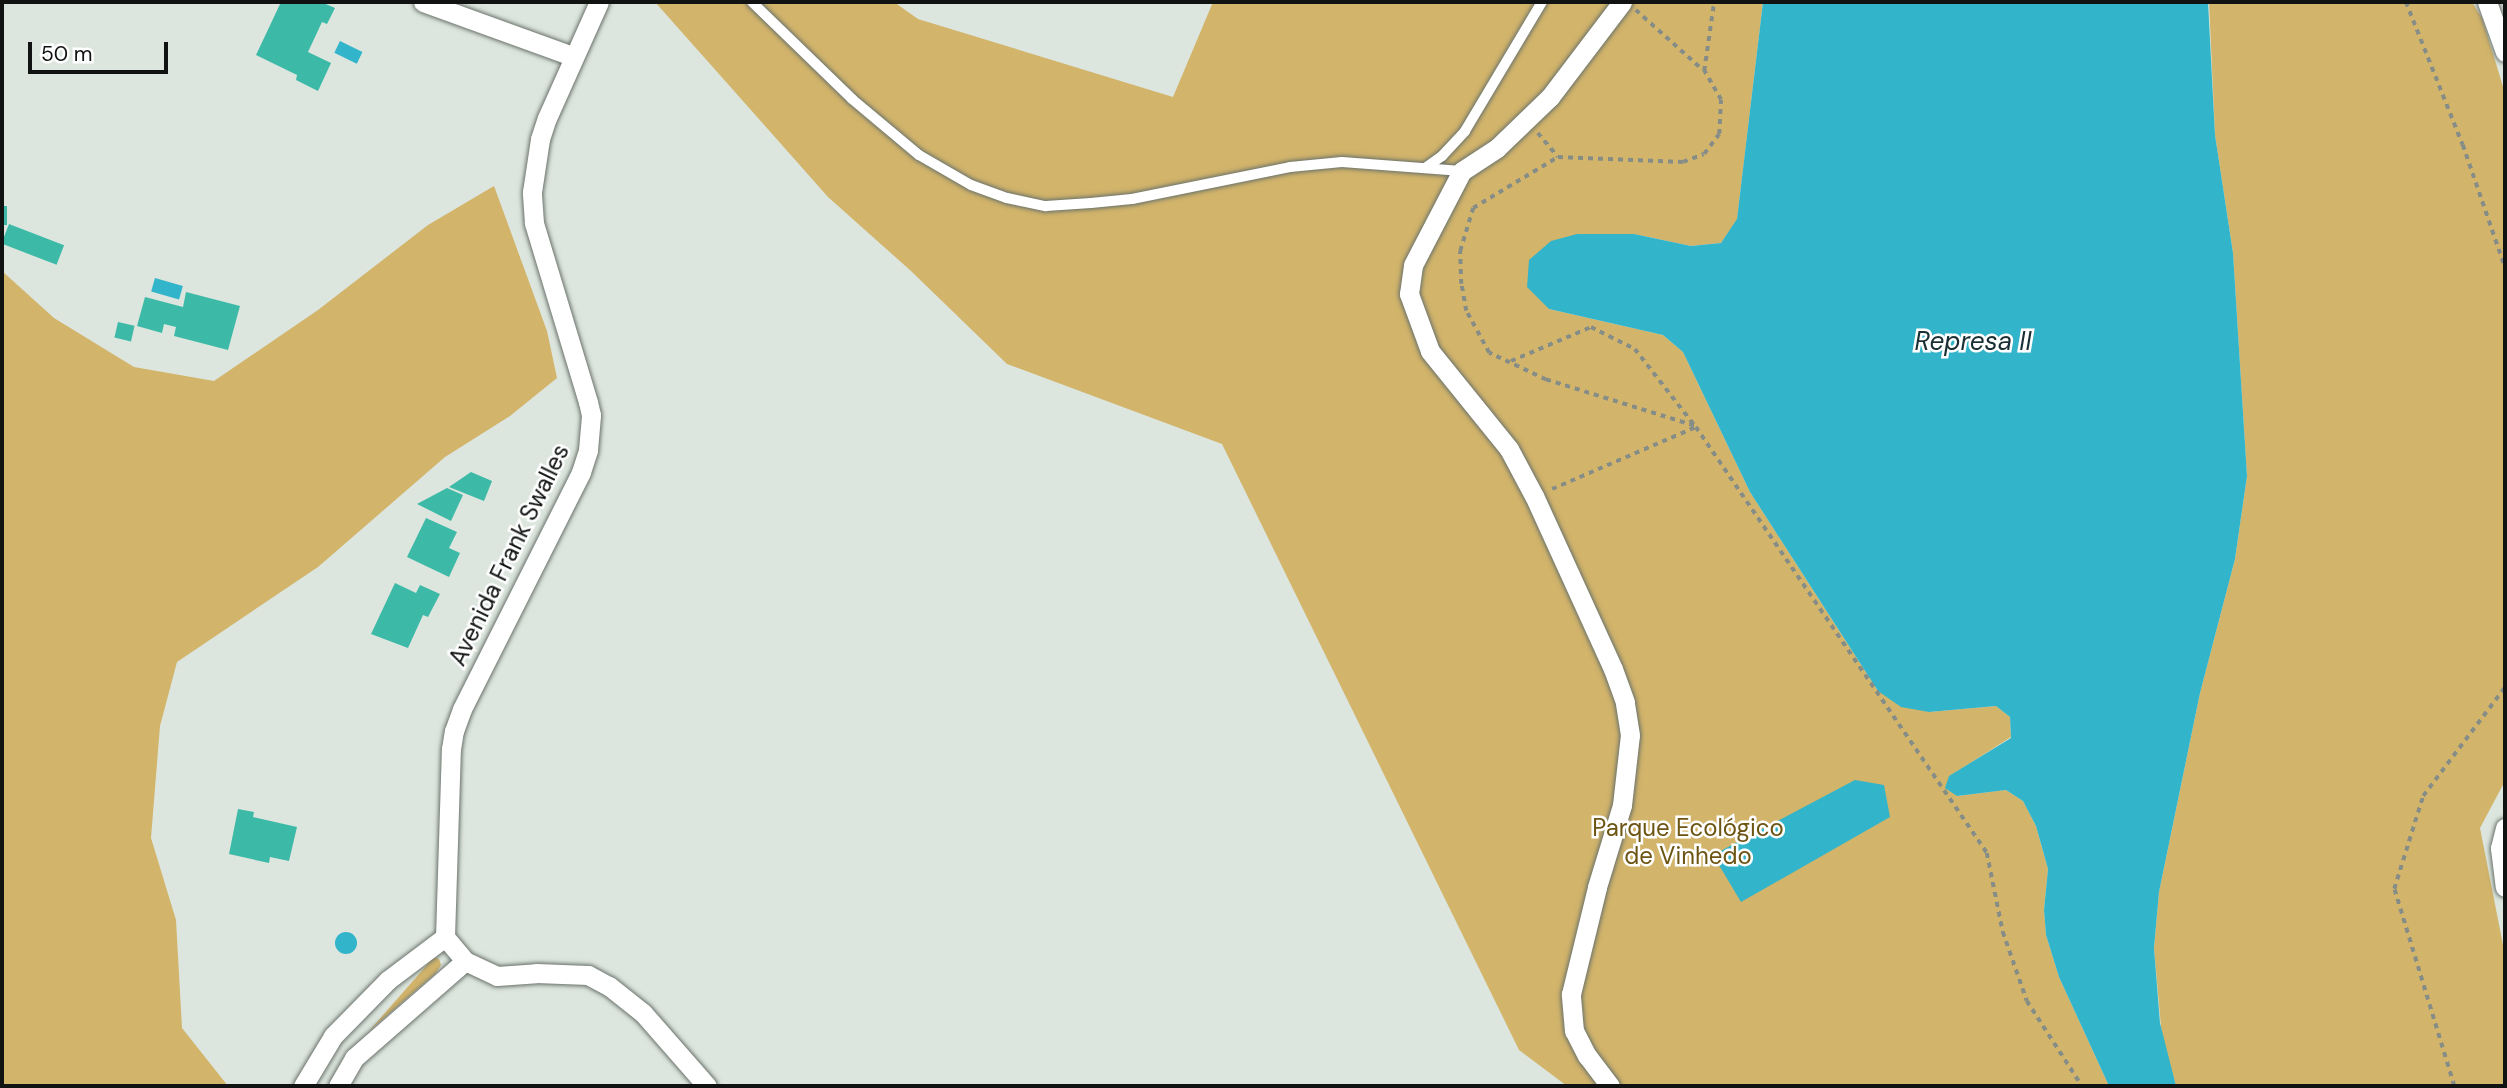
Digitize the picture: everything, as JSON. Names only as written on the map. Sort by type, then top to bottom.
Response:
[{"type":"street","points":[[423,2],[572,57]]},
{"type":"street","name":"Avenida Frank Swalles","points":[[445,937],[451,749],[454,731],[470,692],[581,472],[588,450],[591,415],[534,223],[531,192],[540,139],[572,57],[598,2]]},
{"type":"street","points":[[1610,1086],[1587,1056],[1574,1031],[1571,995],[1597,887],[1622,805],[1630,735],[1625,702],[1613,669],[1534,496],[1509,449],[1430,351],[1409,294],[1413,265],[1462,171],[1497,148],[1528,120],[1550,97],[1624,2]]},
{"type":"street","points":[[2487,2],[2505,52]]},
{"type":"street","points":[[2505,828],[2500,848],[2505,887]]},
{"type":"street","points":[[303,1086],[333,1036],[398,972],[445,937],[465,961],[497,976],[536,973],[588,975],[609,986],[643,1013],[708,1086]]},
{"type":"street","points":[[338,1086],[354,1058],[465,961]]},
{"type":"street","points":[[333,1036],[354,1058]]},
{"type":"lane","points":[[752,2],[852,99],[919,155],[971,185],[1007,198],[1045,206],[1132,199],[1290,167],[1342,163],[1462,171]]},
{"type":"lane","points":[[1425,168],[1442,156],[1465,131],[1542,2]]},
{"type":"path","points":[[1624,2],[1704,71],[1721,100],[1719,134],[1704,154],[1683,162],[1558,157],[1473,208],[1460,251],[1461,284],[1466,311],[1489,353],[1511,361],[1546,380],[1696,427]]},
{"type":"path","points":[[1704,71],[1714,2]]},
{"type":"path","points":[[2406,2],[2463,145],[2505,267]]},
{"type":"path","points":[[1528,120],[1558,157]]},
{"type":"path","points":[[1511,361],[1591,327],[1634,349],[1696,427],[1987,853],[2003,932],[2027,1001],[2082,1086]]},
{"type":"path","points":[[1534,496],[1696,427]]},
{"type":"path","points":[[2454,1086],[2394,889],[2423,796],[2505,687]]},
{"type":"green space","name":"Parque Ecológico de Vinhedo","points":[[655,2],[894,2],[918,19],[1173,97],[1213,2],[1763,2],[1737,220],[1721,243],[1691,246],[1634,234],[1549,309],[1663,335],[1683,352],[1750,492],[1878,691],[1929,712],[1996,706],[2010,717],[2011,737],[1950,776],[1957,796],[2006,790],[2023,801],[2036,826],[2048,869],[2044,910],[2046,935],[2059,977],[2109,1086],[1567,1086],[1519,1050],[1222,444],[1007,364],[911,271],[828,197]]},
{"type":"green space","points":[[2209,2],[2472,2],[2482,18],[2505,93],[2505,781],[2480,828],[2505,955],[2505,1086],[2176,1086],[2162,1038],[2154,948],[2159,892],[2200,693],[2235,559],[2247,476],[2233,253],[2215,135]]},
{"type":"green space","points":[[494,186],[547,331],[557,378],[510,416],[445,457],[318,567],[177,662],[160,726],[151,838],[176,920],[182,1028],[228,1086],[2,1086],[2,271],[54,318],[134,367],[214,381],[318,310],[428,225]]},
{"type":"green space","points":[[434,957],[439,959],[441,965],[436,973],[369,1031]]},
{"type":"water","name":"Represa II","points":[[1763,2],[2208,2],[2215,135],[2233,253],[2247,476],[2235,559],[2200,693],[2159,892],[2154,948],[2160,1023],[2176,1086],[2109,1086],[2059,977],[2046,935],[2044,910],[2048,869],[2036,826],[2023,801],[2006,790],[1957,796],[1945,788],[1949,776],[2011,738],[2010,717],[1996,706],[1929,712],[1901,707],[1878,691],[1750,492],[1683,352],[1663,335],[1549,309],[1527,287],[1529,260],[1551,241],[1577,234],[1634,234],[1691,246],[1721,243],[1737,219]]},
{"type":"water","points":[[340,41],[362,52],[357,64],[334,53]]},
{"type":"water","points":[[155,278],[183,286],[179,299],[151,291]]},
{"type":"water","points":[[1855,780],[1884,785],[1890,817],[1741,902],[1713,855]]},
{"type":"water","points":[[346,932],[354,935],[357,943],[354,951],[346,954],[338,951],[335,943],[338,935]]},
{"type":"building","points":[[281,2],[321,2],[335,8],[327,24],[322,22],[308,52],[331,63],[318,91],[296,80],[297,75],[256,55]]},
{"type":"building","points":[[2,206],[7,206],[7,225],[2,225]]},
{"type":"building","points":[[9,224],[64,245],[57,265],[2,244]]},
{"type":"building","points":[[186,292],[240,306],[228,350],[174,336],[176,327],[164,324],[162,333],[137,326],[145,297],[183,307]]},
{"type":"building","points":[[118,322],[135,326],[131,341],[114,338]]},
{"type":"building","points":[[471,472],[492,481],[484,501],[449,487]]},
{"type":"building","points":[[447,488],[463,495],[451,521],[417,504]]},
{"type":"building","points":[[426,518],[457,532],[449,548],[460,553],[449,577],[407,557]]},
{"type":"building","points":[[395,583],[416,593],[420,585],[440,594],[428,617],[423,615],[408,648],[371,634]]},
{"type":"building","points":[[238,809],[254,812],[253,817],[297,827],[289,861],[270,857],[269,863],[229,854]]}]
